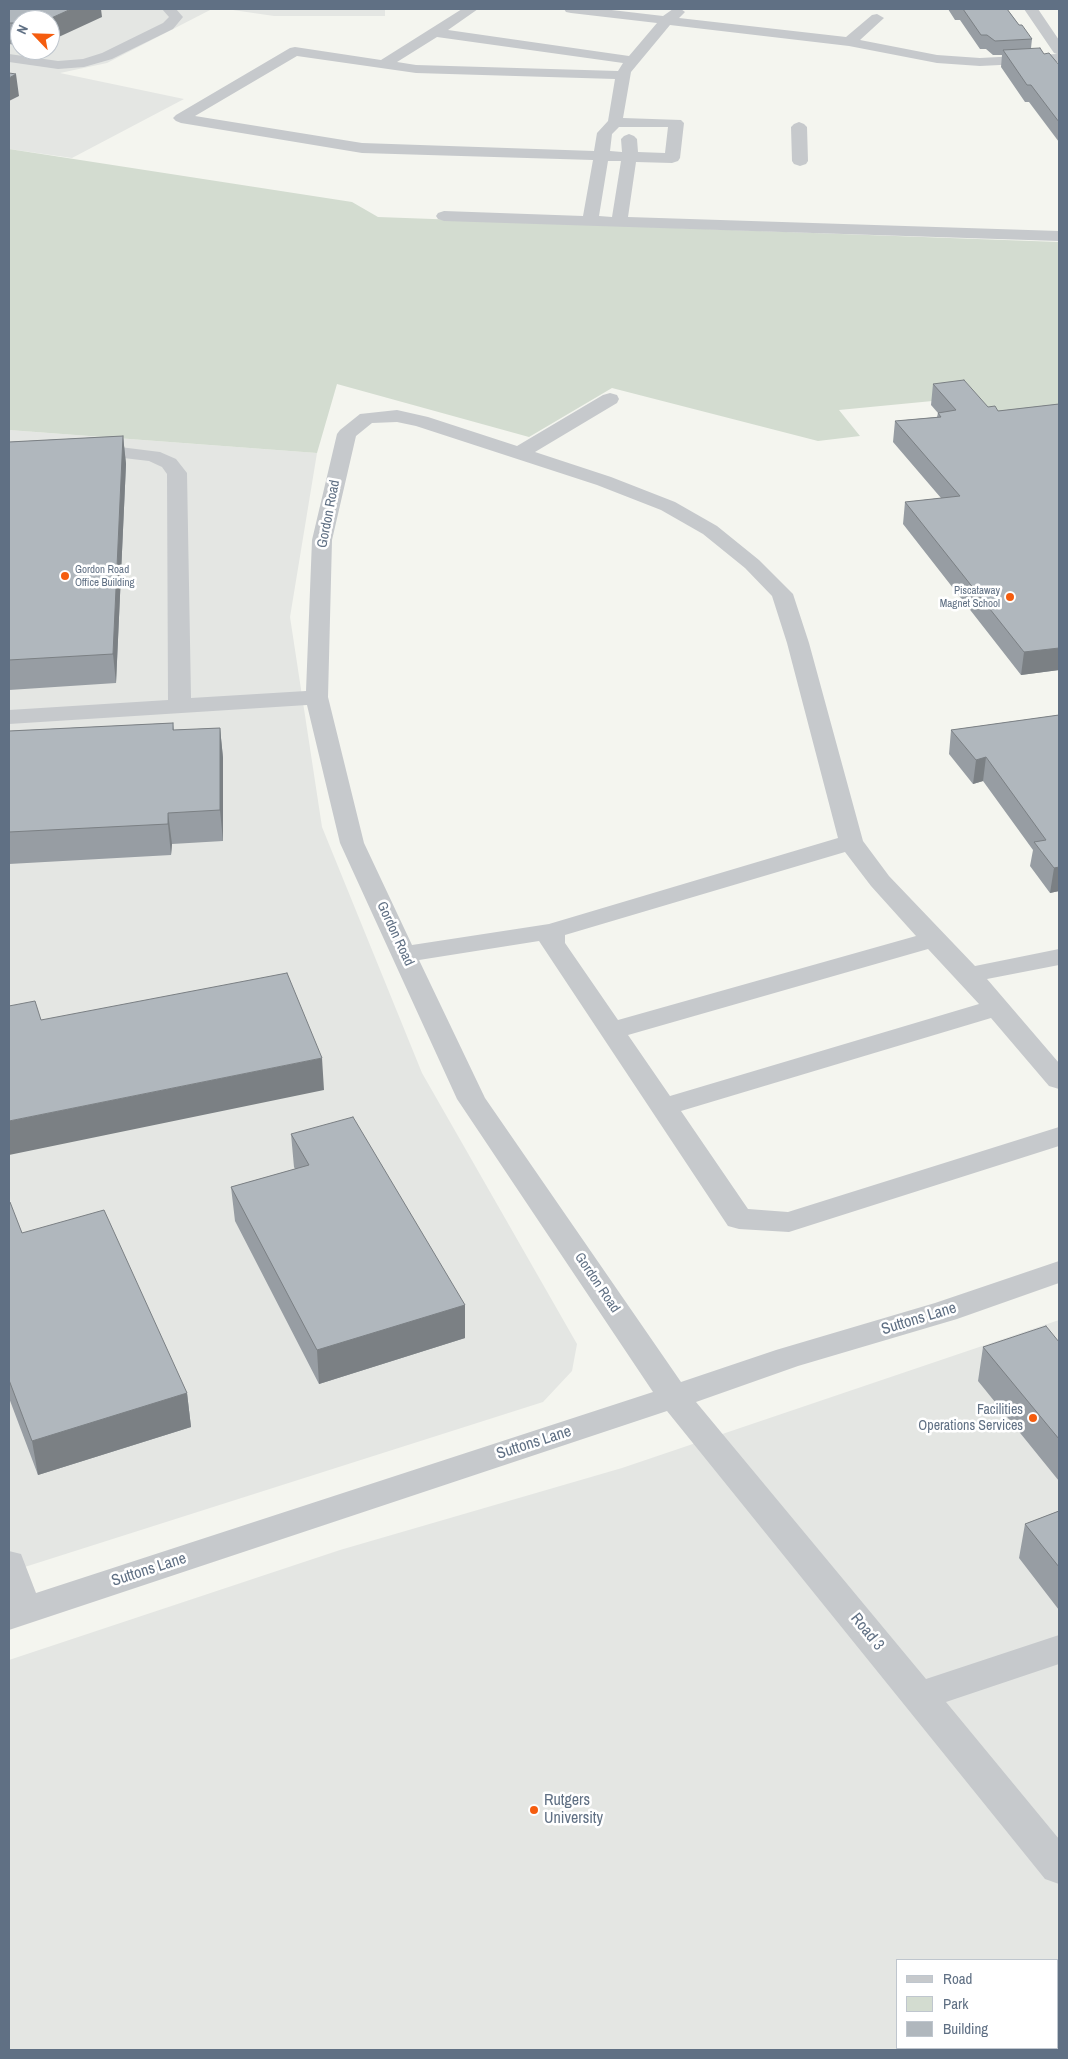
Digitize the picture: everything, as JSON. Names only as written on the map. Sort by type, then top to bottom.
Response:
[{"type":"street","points":[[9,58],[58,64],[84,63],[107,56],[168,26],[176,17],[169,9]]},
{"type":"street","points":[[384,64],[470,9]]},
{"type":"street","points":[[571,9],[667,21],[780,40],[849,42],[937,59],[980,62],[1059,58]]},
{"type":"street","points":[[590,221],[605,133],[615,122],[623,75],[631,60],[667,21],[683,9]]},
{"type":"street","points":[[1031,9],[1059,50]]},
{"type":"street","points":[[849,42],[877,18]]},
{"type":"street","points":[[434,32],[631,60]]},
{"type":"street","points":[[653,36],[673,38]]},
{"type":"street","points":[[615,122],[676,123],[672,158],[362,148],[181,118],[295,52],[416,69],[623,75]]},
{"type":"street","points":[[615,122],[628,133],[630,146],[619,222]]},
{"type":"street","points":[[800,127],[800,161]]},
{"type":"street","points":[[444,216],[1059,236]]},
{"type":"street","points":[[519,453],[610,399]]},
{"type":"street","name":"Gordon Road","points":[[519,453],[422,421],[397,416],[366,418],[347,434],[322,540],[317,697],[352,842],[471,1099],[674,1397]]},
{"type":"street","points":[[66,448],[153,456],[169,463],[177,473],[180,706]]},
{"type":"street","points":[[519,453],[604,481],[668,506],[710,530],[752,564],[782,594],[798,643],[851,842],[880,881],[969,975],[1059,1080]]},
{"type":"street","points":[[9,717],[317,697]]},
{"type":"street","points":[[404,954],[552,931],[851,842]]},
{"type":"street","points":[[552,931],[552,944],[739,1219],[789,1222],[1059,1136]]},
{"type":"street","points":[[611,1031],[933,939]]},
{"type":"street","points":[[969,975],[1059,957]]},
{"type":"street","points":[[663,1107],[997,1007]]},
{"type":"street","name":"Suttons Lane","points":[[16,1614],[787,1358],[946,1312],[1059,1272]]},
{"type":"street","name":"Road 3","points":[[674,1397],[1059,1867]]},
{"type":"street","points":[[9,1564],[16,1614]]},
{"type":"street","points":[[920,1696],[1059,1648]]},
{"type":"shaded area","points":[[9,9],[212,9],[107,63],[60,73],[184,99],[72,158],[9,149]]},
{"type":"shaded area","points":[[226,9],[385,9],[385,16],[274,16]]},
{"type":"shaded area","points":[[9,430],[317,453],[290,617],[322,827],[422,1073],[577,1344],[572,1371],[543,1402],[9,1572]]},
{"type":"shaded area","name":"Rutgers University","points":[[1059,1320],[1059,2050],[9,2050],[9,1660],[340,1550],[622,1468]]},
{"type":"green space","points":[[9,149],[352,202],[378,217],[1059,242],[1059,418],[1001,424],[974,397],[839,410],[860,436],[818,441],[612,388],[529,437],[337,384],[317,453],[9,430]]},
{"type":"building","points":[[9,9],[71,9],[60,14],[60,10],[10,10],[9,23]]},
{"type":"building","points":[[963,9],[1007,9],[1032,39],[995,41],[987,35],[981,35]]},
{"type":"building","points":[[1040,48],[1044,54],[1049,53],[1059,65],[1059,122],[1031,85],[1027,85],[1003,50]]},
{"type":"building","points":[[9,73],[16,74],[9,78]]},
{"type":"building","name":"Piscataway Magnet School","points":[[964,380],[988,407],[995,406],[998,411],[1059,404],[1059,648],[1024,652],[905,502],[960,496],[895,421],[941,417],[938,413],[956,410],[933,384]]},
{"type":"building","name":"Gordon Road Office Building","points":[[123,436],[113,654],[9,660],[9,442]]},
{"type":"building","points":[[1059,715],[1059,867],[1054,868],[1034,842],[1046,840],[986,757],[976,760],[951,730]]},
{"type":"building","points":[[173,723],[173,730],[220,728],[220,810],[168,813],[168,824],[9,832],[9,731]]},
{"type":"building","points":[[287,973],[322,1058],[9,1121],[9,1006],[35,1001],[41,1020]]},
{"type":"building","points":[[353,1117],[465,1305],[317,1350],[231,1187],[309,1165],[291,1134]]},
{"type":"building","points":[[9,1202],[22,1233],[104,1210],[187,1393],[32,1441],[9,1380]]},
{"type":"building","points":[[1046,1326],[1059,1342],[1059,1439],[983,1347]]},
{"type":"building","points":[[1059,1511],[1059,1567],[1025,1524]]},
{"type":"place","name":"Gordon Road Office Building","points":[[65,576]]},
{"type":"place","name":"Piscataway Magnet School","points":[[1010,597]]},
{"type":"place","name":"Facilities Operations Services","points":[[1033,1418]]},
{"type":"place","name":"Rutgers University","points":[[534,1810]]}]
